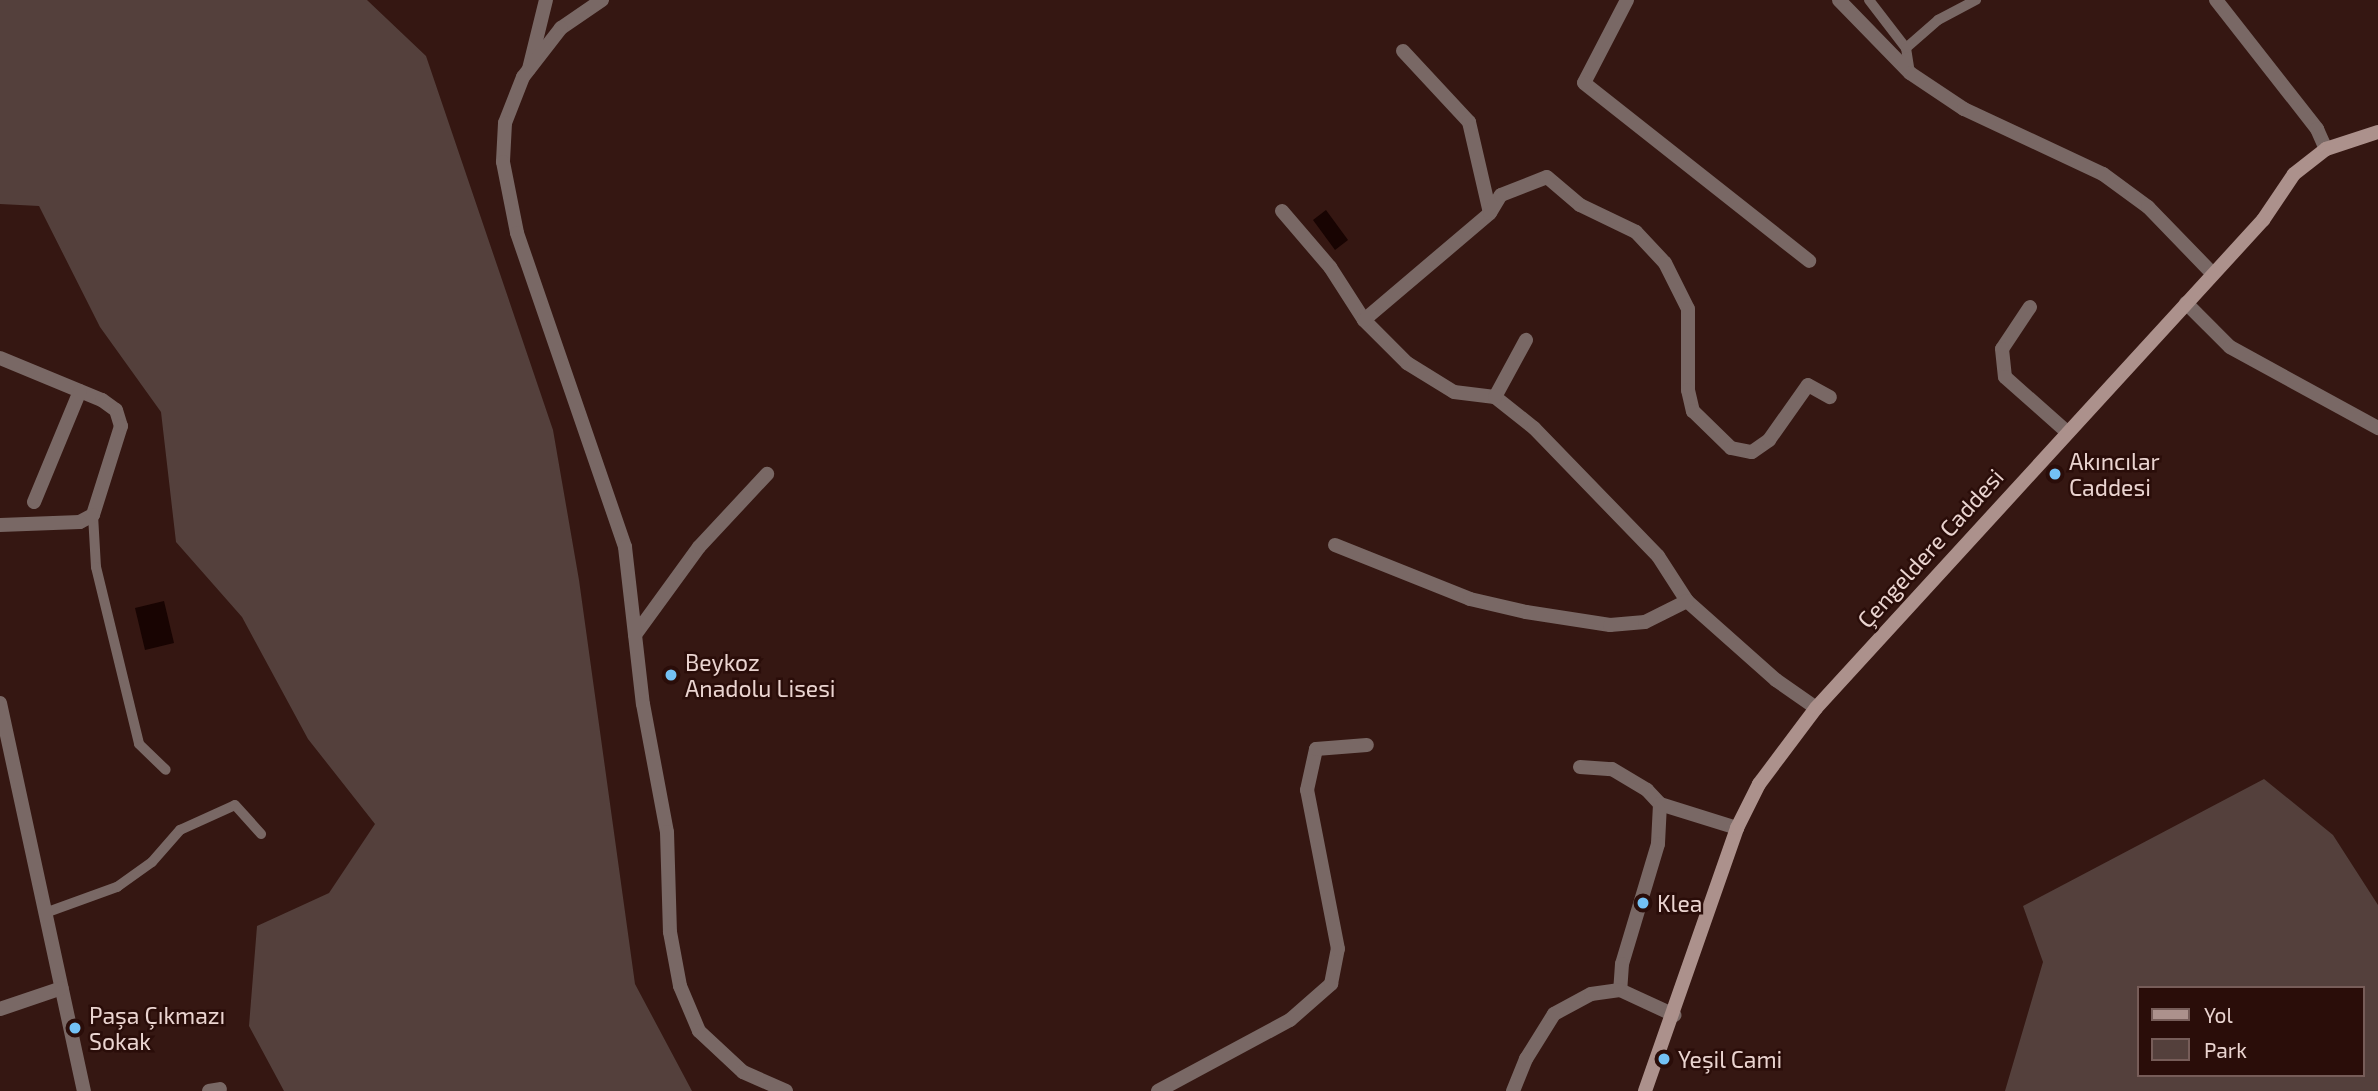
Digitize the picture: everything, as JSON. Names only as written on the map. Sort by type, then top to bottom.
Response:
[{"type":"main road","name":"Çengeldere Caddesi","points":[[1645,1091],[1674,1015],[1737,828],[1759,784],[1816,708],[2263,220],[2294,174],[2326,149],[2378,132]]},
{"type":"street","points":[[547,0],[529,69],[505,123],[503,162],[517,233],[625,547],[635,635],[667,832],[670,932],[680,986],[699,1031],[743,1073],[786,1091]]},
{"type":"street","points":[[529,69],[561,28],[602,0]]},
{"type":"street","points":[[1627,0],[1584,83],[1809,261]]},
{"type":"street","points":[[1839,0],[1910,74],[1964,109],[2104,174],[2148,207],[2213,274]]},
{"type":"street","points":[[2216,0],[2317,130],[2326,149]]},
{"type":"street","points":[[1403,51],[1469,122],[1490,213]]},
{"type":"street","points":[[1364,320],[1490,213],[1501,195],[1547,177],[1580,205],[1636,232],[1665,263],[1688,309],[1688,390],[1693,411],[1731,448],[1752,452],[1769,440],[1808,386],[1830,397]]},
{"type":"street","points":[[1282,211],[1329,267],[1364,320],[1407,363],[1454,393],[1494,397],[1534,428],[1658,556],[1687,601],[1776,680],[1816,708]]},
{"type":"street","points":[[2186,303],[2230,347],[2378,428]]},
{"type":"street","points":[[2030,307],[2002,349],[2005,377],[2067,432]]},
{"type":"street","points":[[1494,397],[1527,340]]},
{"type":"street","points":[[0,525],[80,522],[93,515],[121,426],[116,410],[80,391],[1,361]]},
{"type":"street","points":[[34,502],[80,391]]},
{"type":"street","points":[[635,635],[699,547],[766,474]]},
{"type":"street","points":[[1335,545],[1470,599],[1538,614],[1610,625],[1645,622],[1687,601]]},
{"type":"street","points":[[0,703],[84,1091]]},
{"type":"street","points":[[1158,1091],[1290,1020],[1331,984],[1338,949],[1307,790],[1316,750],[1367,745]]},
{"type":"street","points":[[1580,767],[1612,769],[1647,790],[1660,804],[1737,828]]},
{"type":"street","points":[[1620,990],[1622,964],[1658,844],[1660,804]]},
{"type":"street","points":[[0,1009],[62,988]]},
{"type":"street","points":[[1513,1091],[1526,1059],[1554,1014],[1591,994],[1620,990],[1674,1015]]},
{"type":"lane","points":[[1869,0],[1906,48],[1910,74]]},
{"type":"lane","points":[[1906,48],[1938,20],[1976,0]]},
{"type":"lane","points":[[93,515],[96,567],[139,744],[166,770]]},
{"type":"lane","points":[[45,913],[117,887],[152,862],[180,830],[235,805],[261,834]]},
{"type":"green space","points":[[0,0],[367,0],[426,56],[553,430],[579,580],[635,984],[692,1091],[284,1091],[249,1026],[257,926],[329,893],[375,824],[308,739],[242,617],[176,542],[161,412],[100,327],[39,206],[0,204]]},
{"type":"green space","points":[[2264,779],[2333,835],[2378,905],[2378,1091],[2005,1091],[2043,962],[2023,906]]},
{"type":"shaded area","points":[[1326,210],[1348,240],[1335,250],[1313,220]]},
{"type":"shaded area","points":[[164,601],[174,643],[145,650],[135,608]]},
{"type":"place","name":"Akıncılar Caddesi","points":[[2055,474]]},
{"type":"place","name":"Beykoz Anadolu Lisesi","points":[[671,675]]},
{"type":"place","name":"Klea","points":[[1643,903]]},
{"type":"place","name":"Paşa Çıkmazı Sokak","points":[[75,1028]]},
{"type":"place","name":"Yeşil Cami","points":[[1664,1059]]}]
